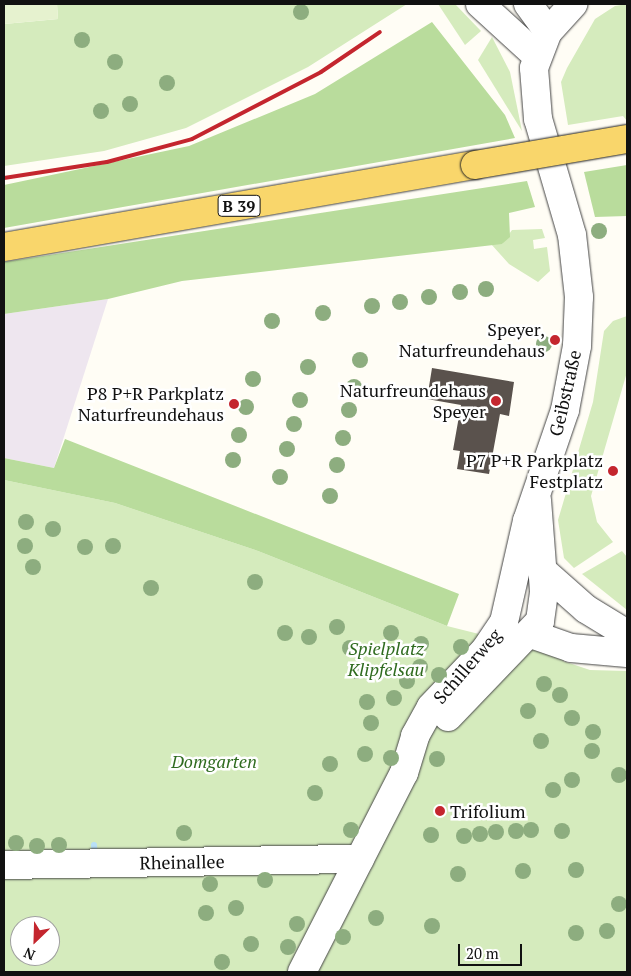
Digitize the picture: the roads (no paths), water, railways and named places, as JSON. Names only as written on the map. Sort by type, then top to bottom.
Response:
[{"type":"main road","name":"B 39","points":[[4,247],[627,139]]},
{"type":"street","points":[[480,4],[543,44]]},
{"type":"street","points":[[528,4],[543,44]]},
{"type":"street","points":[[543,44],[573,4]]},
{"type":"street","name":"Geibstraße","points":[[531,634],[544,605],[530,570],[537,498],[572,380],[579,296],[572,235],[538,119],[534,90],[543,44]]},
{"type":"street","points":[[530,570],[586,610],[627,634]]},
{"type":"street","name":"Schillerweg","points":[[302,972],[404,773],[415,736],[431,707],[497,635],[530,570]]},
{"type":"street","points":[[531,634],[571,648],[627,653]]},
{"type":"street","name":"Schillerweg","points":[[404,773],[452,712],[531,634]]},
{"type":"street","name":"Rheinallee","points":[[4,865],[360,859]]},
{"type":"waterway","points":[[94,845],[95,858]]},
{"type":"railway","points":[[4,178],[107,162],[192,139],[321,72],[380,32]]},
{"type":"place","name":"Speyer, Naturfreundehaus","points":[[555,340]]},
{"type":"place","name":"Naturfreundehaus Speyer","points":[[496,401]]},
{"type":"place","name":"P8 P+R Parkplatz Naturfreundehaus","points":[[234,404]]},
{"type":"place","name":"P7 P+R Parkplatz Festplatz","points":[[613,471]]},
{"type":"place","name":"Trifolium","points":[[440,811]]},
{"type":"park label","name":"Spielplatz Klipfelsau","points":[[386,660]]},
{"type":"park label","name":"Domgarten","points":[[214,761]]}]
